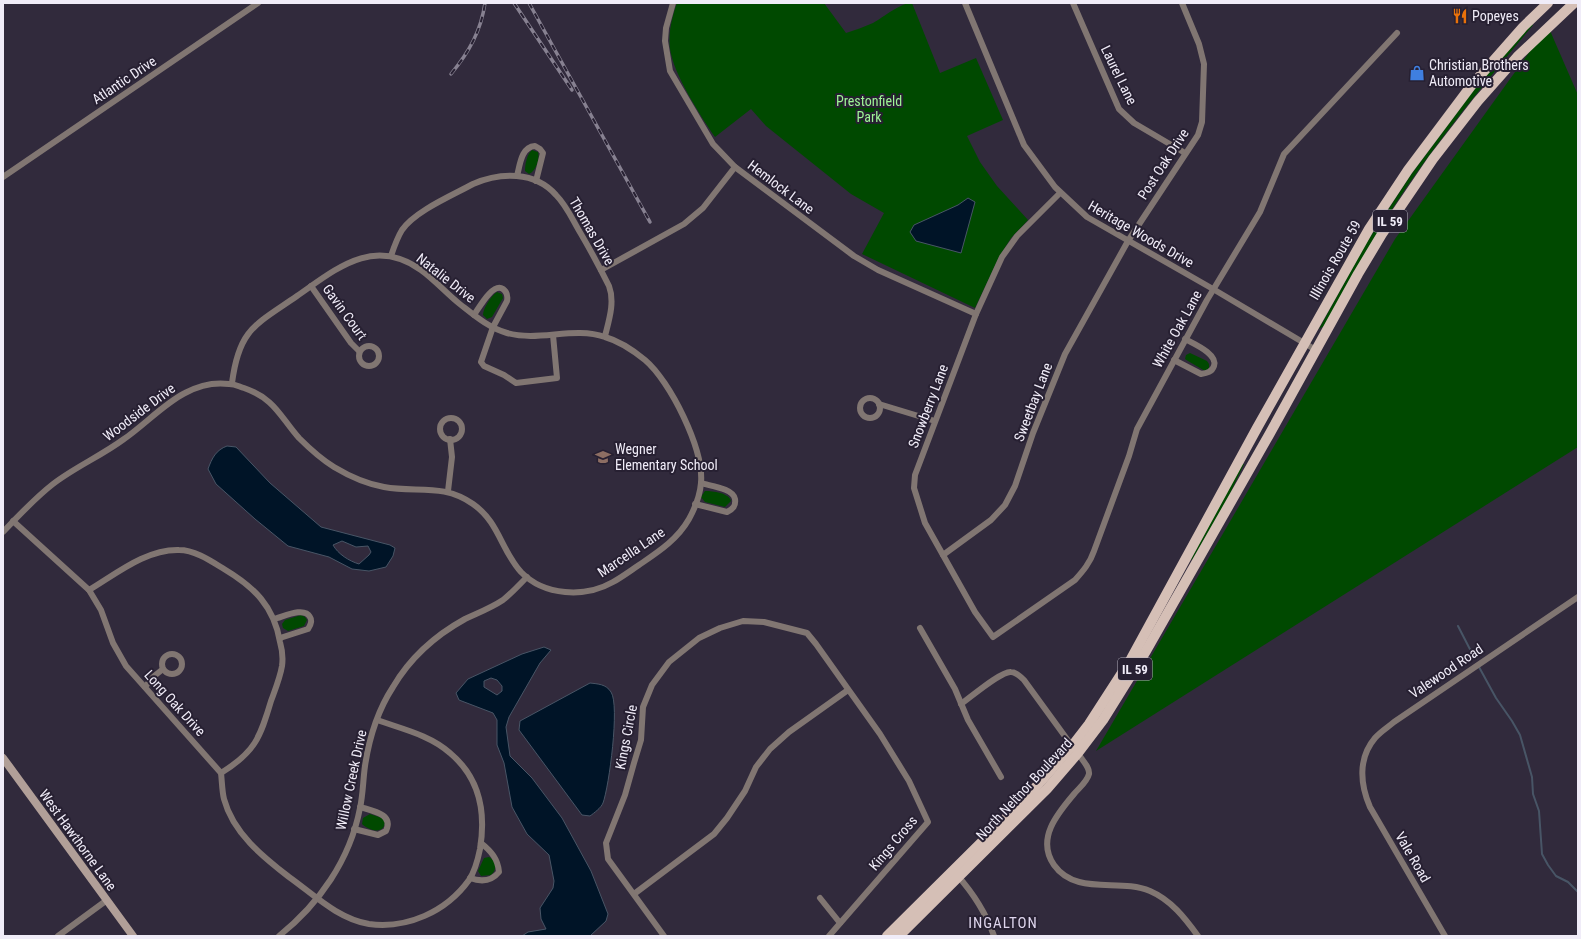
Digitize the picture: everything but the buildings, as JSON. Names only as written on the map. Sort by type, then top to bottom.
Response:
[{"type":"main road","name":"Illinois Route 59","points":[[1186,558],[1304,343],[1369,229],[1408,170],[1452,110],[1495,56],[1548,3]]},
{"type":"main road","name":"Illinois Route 59","points":[[1233,498],[1382,234],[1433,159],[1494,82],[1526,48],[1574,3]]},
{"type":"main road","name":"North Neltnor Boulevard","points":[[899,936],[956,874],[1011,819],[1041,782],[1075,750],[1103,720],[1128,681],[1233,498]]},
{"type":"main road","name":"North Neltnor Boulevard","points":[[1075,750],[1128,664],[1186,558]]},
{"type":"main road","name":"North Neltnor Boulevard","points":[[887,936],[956,874]]},
{"type":"street","name":"Atlantic Drive","points":[[3,177],[258,3]]},
{"type":"street","name":"Hemlock Lane","points":[[672,3],[666,28],[665,41],[670,71],[714,144],[735,168],[854,256],[878,270],[976,314]]},
{"type":"street","name":"Heritage Woods Drive","points":[[965,3],[1024,145],[1060,193],[1087,217],[1214,289],[1316,350]]},
{"type":"street","name":"Laurel Lane","points":[[1073,3],[1120,109],[1134,123],[1185,153]]},
{"type":"street","name":"Post Oak Drive","points":[[1128,241],[1198,135],[1202,122],[1204,64],[1199,44],[1182,3]]},
{"type":"street","name":"White Oak Lane","points":[[994,637],[1075,580],[1090,560],[1129,456],[1137,429],[1185,339],[1260,212],[1284,154],[1397,33]]},
{"type":"street","points":[[517,176],[524,151],[530,146],[534,146],[540,149],[543,153],[536,181]]},
{"type":"street","points":[[601,270],[684,224],[703,208],[735,168]]},
{"type":"street","name":"Thomas Drive","points":[[391,256],[395,243],[403,229],[419,214],[482,180],[502,175],[517,176],[536,181],[550,189],[562,202],[609,286],[612,297],[610,317],[605,336]]},
{"type":"street","name":"Snowberry Lane","points":[[994,637],[975,612],[925,523],[914,488],[915,475],[976,314],[1002,257],[1017,236],[1060,193]]},
{"type":"street","name":"Sweetbay Lane","points":[[943,555],[991,520],[1005,505],[1010,496],[1033,433],[1065,354],[1128,241]]},
{"type":"street","name":"Natalie Drive","points":[[232,383],[240,346],[249,331],[262,320],[337,268],[368,256],[391,256],[421,270],[483,322],[507,333],[535,336],[574,333],[605,336]]},
{"type":"street","name":"Gavin Court","points":[[311,286],[351,343],[359,351]]},
{"type":"street","points":[[474,315],[490,292],[496,288],[500,288],[505,291],[508,296],[507,301],[493,326],[481,362],[484,366],[504,375],[516,383],[557,378],[553,335]]},
{"type":"street","name":"Marcella Lane","points":[[527,577],[544,587],[563,593],[586,592],[612,584],[668,544],[682,530],[695,504],[701,483],[700,462],[695,441],[689,428],[661,379],[645,360],[605,336]]},
{"type":"street","points":[[1174,360],[1201,374],[1212,370],[1215,365],[1214,360],[1209,353],[1185,339]]},
{"type":"street","name":"Woodside Drive","points":[[3,532],[52,485],[124,440],[180,395],[207,385],[232,383],[258,394],[272,403],[296,434],[311,450],[323,460],[348,475],[384,487],[448,491],[472,503],[487,516],[497,529],[513,560],[527,577]]},
{"type":"street","points":[[879,404],[935,421]]},
{"type":"street","points":[[448,491],[452,457],[450,439]]},
{"type":"street","points":[[695,504],[727,512],[733,509],[736,503],[734,496],[729,492],[701,483]]},
{"type":"street","name":"Long Oak Drive","points":[[13,521],[89,590],[101,610],[113,643],[130,672],[221,772]]},
{"type":"street","points":[[89,590],[142,559],[162,553],[180,550],[205,558],[244,582],[263,600],[278,627],[282,666],[262,731],[252,748],[245,756],[221,772],[224,800],[232,817],[243,834],[265,858],[318,899],[340,913],[368,924],[400,923],[423,917],[439,908],[458,892],[470,878],[478,860],[483,831],[483,816],[479,798],[473,783],[458,760],[444,748],[429,739],[377,720]]},
{"type":"street","name":"Willow Creek Drive","points":[[279,936],[300,919],[318,899],[338,869],[354,829],[360,807],[365,765],[370,741],[377,720],[393,685],[423,649],[451,627],[503,600],[527,577]]},
{"type":"street","name":"Valewood Road","points":[[1364,790],[1362,766],[1370,745],[1379,734],[1394,722],[1578,597]]},
{"type":"street","points":[[274,619],[299,612],[306,612],[311,620],[308,629],[280,638]]},
{"type":"street","name":"Kings Circle","points":[[634,894],[608,859],[606,843],[625,795],[641,740],[643,707],[652,685],[668,662],[699,638],[720,628],[743,621],[764,622],[807,633],[882,737]]},
{"type":"street","points":[[920,628],[968,720],[1001,777]]},
{"type":"street","points":[[145,687],[153,677],[163,669]]},
{"type":"street","points":[[961,704],[1000,676],[1011,672],[1015,673],[1024,680],[1088,769],[1088,774],[1084,783],[1074,794],[1050,828],[1046,844],[1047,852],[1054,865],[1064,875],[1077,883],[1124,885],[1144,888],[1158,894],[1182,914],[1198,936]]},
{"type":"street","points":[[664,936],[634,894],[714,834],[727,818],[744,791],[756,767],[770,749],[789,732],[848,690]]},
{"type":"street","name":"Kings Cross","points":[[829,936],[928,822],[909,781],[882,737]]},
{"type":"street","name":"West Hawthorne Lane","points":[[3,758],[133,936]]},
{"type":"street","name":"Vale Road","points":[[1364,790],[1370,807],[1445,936]]},
{"type":"street","points":[[354,829],[378,835],[386,831],[388,827],[386,817],[380,813],[360,807]]},
{"type":"street","points":[[470,878],[476,880],[489,880],[495,877],[499,872],[495,857],[481,843]]},
{"type":"street","points":[[956,874],[969,888],[994,936]]},
{"type":"street","points":[[820,898],[840,923]]},
{"type":"street","points":[[58,936],[107,900]]},
{"type":"green space","name":"Prestonfield Park","points":[[677,3],[824,3],[846,33],[873,23],[902,5],[912,3],[940,73],[976,58],[1003,120],[967,136],[980,162],[997,186],[1028,220],[1011,238],[999,257],[975,308],[862,254],[884,213],[851,194],[766,126],[751,109],[715,137],[688,94],[672,59],[670,49],[670,31]]},
{"type":"green space","points":[[1532,24],[1533,25],[1452,125],[1406,188],[1353,273],[1324,326],[1319,329],[1365,245],[1410,176],[1485,75]]},
{"type":"green space","points":[[1548,26],[1578,95],[1578,447],[1096,751],[1395,239]]},
{"type":"green space","points":[[532,150],[538,152],[538,158],[535,168],[529,174],[525,171],[525,165]]},
{"type":"green space","points":[[497,292],[502,294],[503,298],[492,317],[487,319],[483,315],[484,309],[490,299]]},
{"type":"green space","points":[[1190,353],[1207,361],[1209,368],[1205,371],[1185,359],[1186,355]]},
{"type":"green space","points":[[1242,464],[1244,464],[1228,498],[1192,560],[1191,559]]},
{"type":"green space","points":[[705,491],[724,494],[730,498],[731,501],[725,507],[705,502],[701,497]]},
{"type":"green space","points":[[301,615],[307,620],[304,626],[288,631],[283,628],[282,624],[285,620]]},
{"type":"green space","points":[[370,814],[382,818],[385,821],[380,830],[372,830],[362,824],[363,818]]},
{"type":"green space","points":[[489,857],[495,863],[494,871],[491,875],[481,876],[478,871],[484,858]]},
{"type":"water","points":[[968,198],[975,202],[961,253],[916,241],[910,232],[914,225],[958,205]]},
{"type":"water","points":[[227,446],[236,447],[270,483],[321,527],[390,545],[395,548],[393,556],[386,567],[369,571],[352,569],[329,557],[288,546],[216,484],[208,469],[215,455]],"holes":[[[342,541],[356,547],[368,546],[371,552],[359,564],[344,557],[333,545]]]},
{"type":"water","points":[[544,647],[551,650],[540,663],[509,717],[506,727],[510,756],[532,778],[562,818],[591,871],[608,914],[606,921],[590,936],[522,936],[528,932],[546,929],[541,919],[540,908],[553,888],[554,881],[549,855],[527,834],[512,807],[504,763],[497,745],[497,720],[493,713],[459,700],[456,693],[468,679],[522,654]],"holes":[[[491,678],[497,680],[502,686],[502,691],[497,695],[484,687],[484,681]]]},
{"type":"water","points":[[590,683],[607,687],[611,692],[613,700],[614,729],[611,764],[603,803],[590,816],[582,815],[519,730],[520,721]]},
{"type":"waterway","points":[[1458,626],[1475,659]]},
{"type":"waterway","points":[[1479,667],[1496,698],[1520,735],[1532,777],[1533,794],[1539,811],[1542,854],[1556,876],[1568,882],[1578,892]]},
{"type":"railway","points":[[451,74],[473,41],[481,23],[485,3]]},
{"type":"railway","points":[[514,3],[572,90]]},
{"type":"railway","points":[[529,3],[650,222]]},
{"type":"place","name":"Popeyes","points":[[1460,16]]},
{"type":"place","name":"Christian Brothers Automotive","points":[[1417,73]]},
{"type":"place","name":"Wegner Elementary School","points":[[603,457]]},
{"type":"district","name":"INGALTON","points":[[1003,923]]}]
